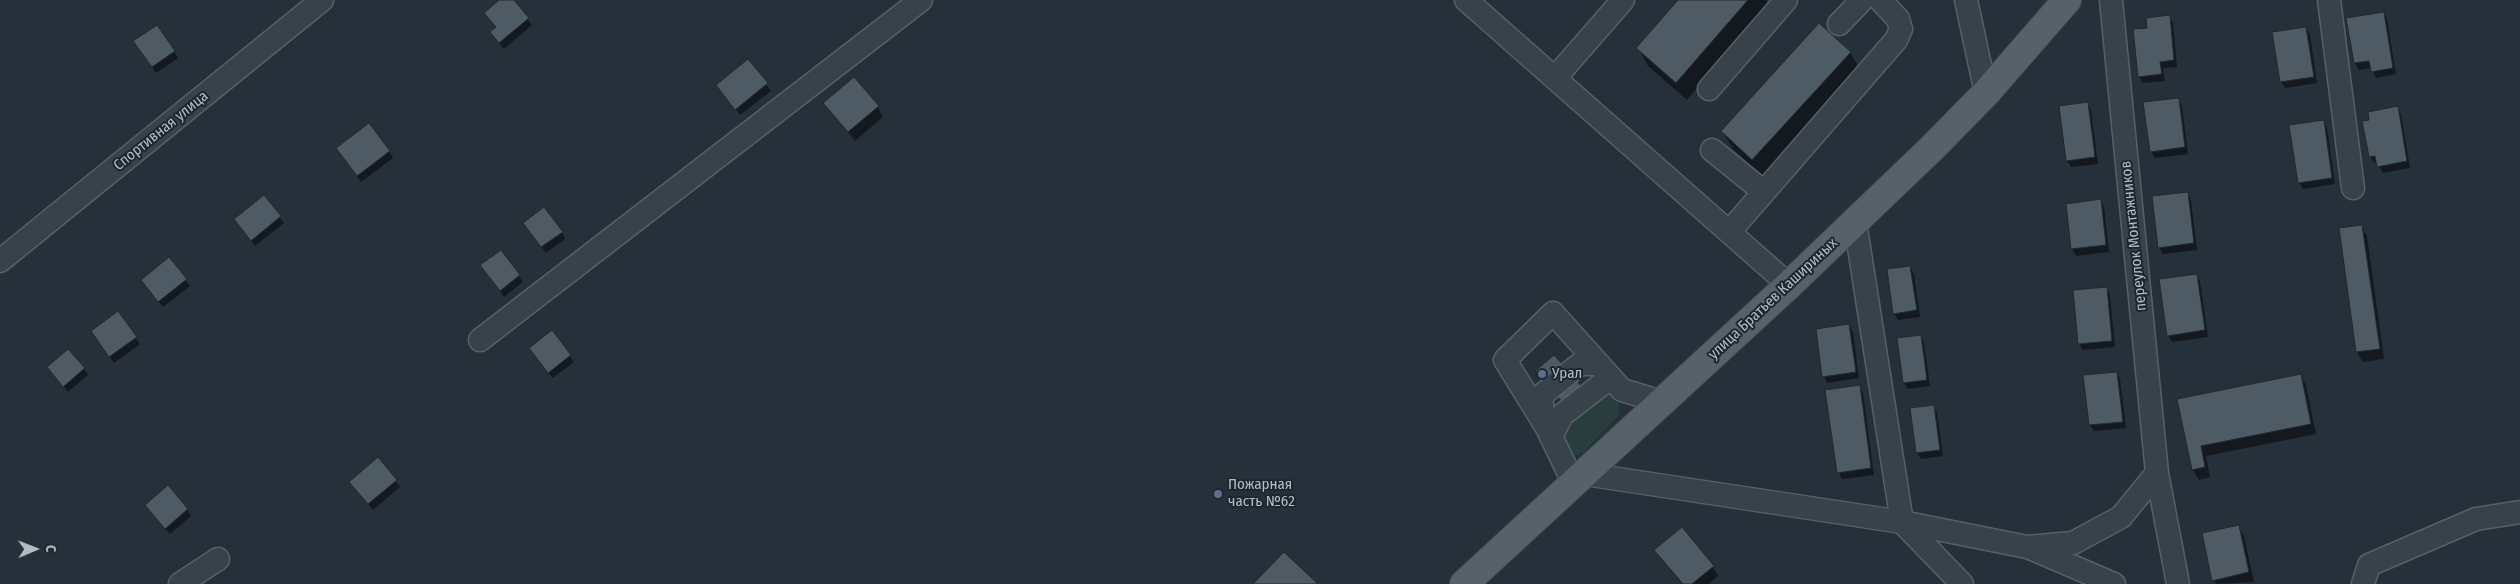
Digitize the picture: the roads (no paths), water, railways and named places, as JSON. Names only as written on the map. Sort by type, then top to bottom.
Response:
[{"type":"main road","name":"улица Братьев Кашириных","points":[[1464,584],[1580,479],[1855,222],[1986,93],[2068,0]]},
{"type":"street","name":"Спортивная улица","points":[[0,261],[322,0]]},
{"type":"street","points":[[480,340],[921,0]]},
{"type":"street","points":[[1466,0],[1789,284]]},
{"type":"street","points":[[1556,78],[1622,0]]},
{"type":"street","points":[[1709,89],[1786,0]]},
{"type":"street","points":[[1839,24],[1862,0]]},
{"type":"street","points":[[1730,231],[1896,40],[1901,29],[1898,19],[1880,0]]},
{"type":"street","points":[[1966,0],[1986,93]]},
{"type":"street","name":"переулок Монтажников","points":[[2111,0],[2157,473],[2178,584]]},
{"type":"street","points":[[2329,0],[2353,188]]},
{"type":"street","points":[[1712,150],[1764,192]]},
{"type":"street","points":[[1855,222],[1902,522],[1962,584]]},
{"type":"street","points":[[1662,402],[1622,390],[1553,313],[1505,360],[1580,479],[1902,522],[2027,546],[2114,584]]},
{"type":"street","points":[[1547,429],[1604,371]]},
{"type":"street","points":[[2027,546],[2073,543],[2121,517],[2157,473]]},
{"type":"street","points":[[2363,584],[2369,565],[2476,519],[2520,512]]},
{"type":"street","points":[[180,584],[218,559]]},
{"type":"place","name":"Урал","points":[[1542,374]]},
{"type":"place","name":"Пожарная часть №62","points":[[1218,494]]}]
